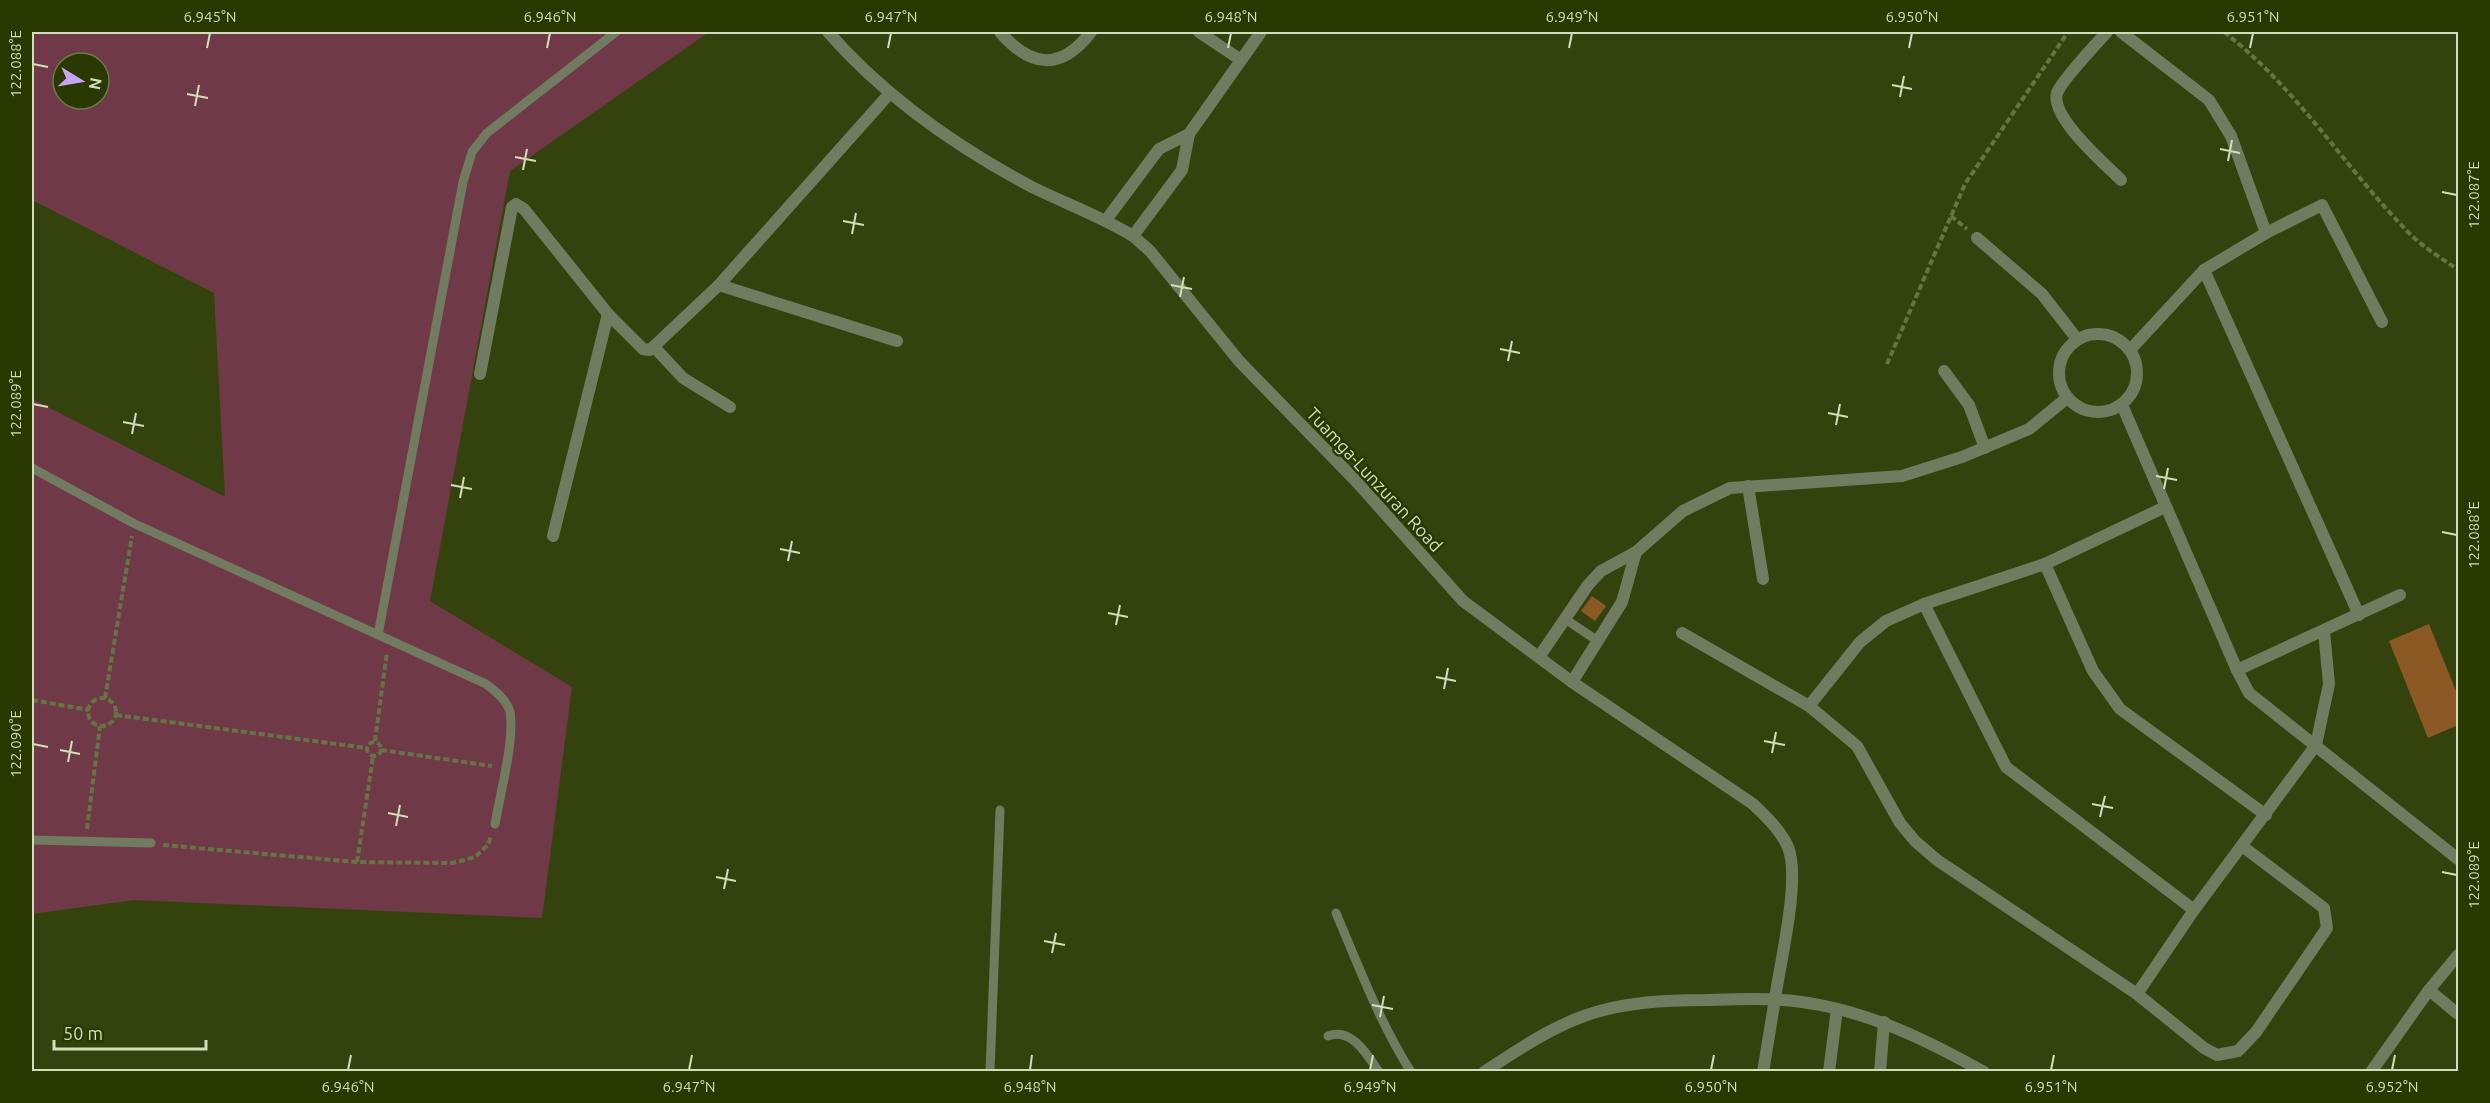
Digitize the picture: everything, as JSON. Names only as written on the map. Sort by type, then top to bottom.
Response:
[{"type":"street","name":"Tuamga-Lunzuran Road","points":[[828,32],[855,62],[890,93],[972,154],[1032,186],[1106,220],[1132,236],[1150,251],[1239,361],[1355,480],[1463,601],[1572,682],[1753,804],[1777,827],[1788,846],[1792,862],[1791,891],[1764,1071]]},
{"type":"street","points":[[1000,32],[1012,46],[1029,58],[1047,61],[1065,57],[1081,45],[1091,32]]},
{"type":"street","points":[[1199,32],[1241,60]]},
{"type":"street","points":[[1132,236],[1182,170],[1189,134],[1261,32]]},
{"type":"street","points":[[2108,32],[2058,91],[2055,104],[2063,120],[2121,180]]},
{"type":"street","points":[[2121,32],[2209,100],[2231,136],[2266,233]]},
{"type":"street","points":[[480,374],[510,211],[516,204],[524,209],[608,314],[643,349],[655,348],[719,285],[890,93]]},
{"type":"street","points":[[1106,220],[1159,149],[1189,134]]},
{"type":"street","points":[[2130,350],[2204,270],[2266,233],[2322,205],[2382,322]]},
{"type":"street","points":[[1977,238],[2042,294],[2077,339]]},
{"type":"street","points":[[2204,270],[2359,615]]},
{"type":"street","points":[[719,285],[897,341]]},
{"type":"street","points":[[553,536],[608,314]]},
{"type":"street","points":[[2100,333],[2111,335],[2130,350],[2136,360],[2137,379],[2130,396],[2122,405],[2111,411],[2087,411],[2067,398],[2061,386],[2060,366],[2068,348],[2077,339],[2100,333]]},
{"type":"street","points":[[655,348],[682,378],[730,407]]},
{"type":"street","points":[[1944,371],[1969,405],[1984,448]]},
{"type":"street","points":[[1539,657],[1601,571],[1636,552],[1683,512],[1730,488],[1902,476],[1984,448],[2029,429],[2067,398]]},
{"type":"street","points":[[2122,405],[2236,670],[2249,693],[2458,859]]},
{"type":"street","points":[[1748,486],[1763,579]]},
{"type":"street","points":[[1809,706],[1860,642],[1886,621],[1924,603],[2045,564],[2165,507]]},
{"type":"street","points":[[1572,682],[1625,594],[1636,552]]},
{"type":"street","points":[[2045,564],[2093,671],[2120,709],[2266,815]]},
{"type":"street","points":[[2236,670],[2400,595]]},
{"type":"street","points":[[1924,603],[2006,767],[2194,910]]},
{"type":"street","points":[[2137,994],[2194,910],[2316,745],[2329,684],[2324,631]]},
{"type":"street","points":[[1683,633],[1809,706],[1857,746],[1900,823],[1915,841],[1937,860],[2137,994],[2204,1048],[2217,1055],[2238,1051],[2256,1032],[2327,928],[2324,908],[2241,846]]},
{"type":"street","points":[[2371,1071],[2429,990],[2458,955]]},
{"type":"street","points":[[2429,990],[2458,1014]]},
{"type":"street","points":[[1484,1071],[1538,1038],[1584,1016],[1630,1004],[1672,1000],[1774,999],[1837,1009],[1884,1022],[1972,1068],[1984,1071]]},
{"type":"street","points":[[1829,1071],[1837,1009]]},
{"type":"street","points":[[1880,1071],[1884,1022]]},
{"type":"lane","points":[[378,635],[463,182],[472,152],[487,133],[616,32]]},
{"type":"lane","points":[[32,468],[135,524],[486,684],[500,695],[510,710],[511,728],[495,824]]},
{"type":"lane","points":[[1565,620],[1598,641]]},
{"type":"lane","points":[[990,1071],[1000,810]]},
{"type":"lane","points":[[32,840],[86,839],[151,843]]},
{"type":"lane","points":[[1336,913],[1368,993],[1392,1042],[1411,1071]]},
{"type":"lane","points":[[1328,1036],[1341,1033],[1349,1036],[1378,1071]]},
{"type":"path","points":[[1887,364],[1965,184],[2068,32]]},
{"type":"path","points":[[2224,32],[2242,45],[2307,111],[2361,180],[2411,236],[2457,269]]},
{"type":"path","points":[[105,698],[135,524]]},
{"type":"path","points":[[388,640],[375,741],[381,750],[505,768]]},
{"type":"path","points":[[105,698],[114,704],[116,715],[108,725],[100,726],[91,720],[89,710],[93,702],[105,698]]},
{"type":"path","points":[[32,700],[89,710]]},
{"type":"path","points":[[116,715],[367,748]]},
{"type":"path","points":[[86,839],[100,726]]},
{"type":"path","points":[[373,757],[368,754],[367,748],[371,742],[375,741]]},
{"type":"path","points":[[373,757],[380,754],[381,750]]},
{"type":"path","points":[[357,862],[373,757]]},
{"type":"path","points":[[151,843],[357,862],[453,863],[475,857],[488,845],[495,824]]},
{"type":"shaded area","points":[[32,32],[709,32],[510,171],[430,601],[572,687],[542,918],[134,900],[32,914],[32,399],[225,497],[214,293],[32,200]]},
{"type":"building","points":[[1592,596],[1606,606],[1595,621],[1581,611]]},
{"type":"building","points":[[2429,624],[2458,696],[2458,725],[2428,738],[2389,641]]}]
